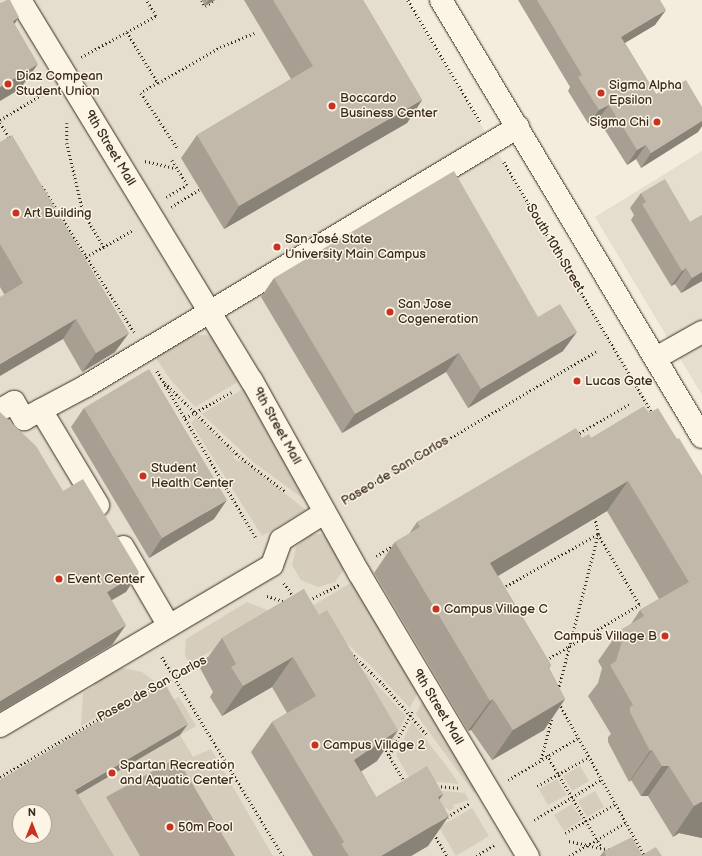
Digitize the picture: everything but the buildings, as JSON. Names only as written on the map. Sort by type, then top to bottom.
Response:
[{"type":"street","name":"9th Street Mall","points":[[20,0],[252,381],[324,513],[528,856]]},
{"type":"street","points":[[441,0],[702,437]]},
{"type":"street","points":[[0,410],[14,402],[24,419],[41,410],[146,351],[209,310],[518,127]]},
{"type":"street","points":[[656,358],[702,332]]},
{"type":"street","points":[[41,410],[169,626]]},
{"type":"street","points":[[0,726],[272,565],[281,540],[324,513]]},
{"type":"path","points":[[13,143],[0,122],[64,73],[82,56],[156,16],[146,0]]},
{"type":"path","points":[[202,0],[205,6],[215,0]]},
{"type":"path","name":"South 10th Street","points":[[408,0],[654,416]]},
{"type":"path","points":[[126,32],[158,83]]},
{"type":"path","points":[[178,149],[141,93],[220,46],[254,33]]},
{"type":"path","points":[[82,56],[86,63]]},
{"type":"path","points":[[67,114],[67,143],[82,212],[104,248]]},
{"type":"path","points":[[141,154],[145,161],[176,168]]},
{"type":"path","points":[[170,158],[187,185]]},
{"type":"path","points":[[40,183],[88,255],[272,565],[295,599]]},
{"type":"path","name":"Paseo de San Carlos","points":[[324,513],[598,350]]},
{"type":"path","points":[[162,380],[239,456],[293,497]]},
{"type":"path","points":[[185,418],[252,381]]},
{"type":"path","points":[[573,437],[631,403]]},
{"type":"path","points":[[538,665],[640,605],[598,534],[594,512]]},
{"type":"path","points":[[554,706],[598,534]]},
{"type":"path","points":[[541,672],[492,594],[598,534]]},
{"type":"path","points":[[306,602],[359,573],[368,561],[402,540]]},
{"type":"path","points":[[149,638],[176,677],[284,856]]},
{"type":"path","points":[[347,649],[411,715],[428,736]]},
{"type":"path","name":"Paseo de San Carlos","points":[[0,777],[152,687],[176,677],[211,657]]},
{"type":"path","points":[[389,756],[411,715],[425,684]]},
{"type":"path","points":[[556,698],[617,803],[645,856]]},
{"type":"path","points":[[541,759],[552,713]]},
{"type":"path","points":[[526,768],[578,738]]},
{"type":"path","points":[[381,742],[406,784]]},
{"type":"path","points":[[547,755],[602,848]]},
{"type":"path","points":[[537,786],[589,757]]},
{"type":"path","points":[[476,856],[602,779]]},
{"type":"path","points":[[429,786],[466,788],[462,782]]},
{"type":"path","points":[[565,833],[617,803]]},
{"type":"path","points":[[569,856],[597,838],[627,822]]},
{"type":"path","points":[[430,827],[447,856]]},
{"type":"path","points":[[569,840],[616,851]]},
{"type":"shaded area","name":"San José State University Main Campus","points":[[0,0],[406,0],[702,493],[702,856],[0,856]]},
{"type":"shaded area","points":[[702,151],[702,395],[595,217]]},
{"type":"shaded area","points":[[190,335],[206,335],[214,339],[241,380],[195,407],[170,379],[154,355]]},
{"type":"shaded area","points":[[246,387],[308,502],[253,462],[202,414]]},
{"type":"shaded area","points":[[196,417],[235,454],[233,457],[239,462],[241,459],[306,510],[262,536],[191,423]]},
{"type":"shaded area","points":[[326,534],[345,568],[335,582],[318,587],[301,580],[292,565],[296,547],[309,535]]},
{"type":"shaded area","points":[[355,580],[420,688],[410,708],[371,666],[309,608]]},
{"type":"shaded area","points":[[247,602],[274,613],[189,664],[185,655],[186,639]]},
{"type":"shaded area","points":[[325,634],[367,674],[406,716],[391,747]]},
{"type":"shaded area","points":[[119,667],[142,672],[155,682],[81,726],[83,693],[95,686],[92,681]]},
{"type":"shaded area","points":[[425,696],[480,790],[474,793],[416,714]]},
{"type":"shaded area","name":"Spartan Recreation and Aquatic Center","points":[[179,697],[196,726],[180,735],[193,757],[211,749],[273,856],[0,856],[0,786]]},
{"type":"shaded area","points":[[412,722],[459,784],[410,779],[396,755]]},
{"type":"shaded area","name":"50m Pool","points":[[177,758],[235,856],[140,856],[106,797]]},
{"type":"shaded area","points":[[580,766],[589,781],[572,791],[563,776]]},
{"type":"shaded area","points":[[557,779],[567,795],[548,805],[539,789]]},
{"type":"shaded area","points":[[416,788],[465,793],[469,800],[453,805],[454,808],[449,811],[447,808],[439,812]]},
{"type":"shaded area","points":[[595,791],[604,807],[587,817],[578,801]]},
{"type":"shaded area","points":[[572,804],[582,820],[564,831],[554,815]]},
{"type":"shaded area","points":[[472,808],[489,836],[456,856],[439,827]]},
{"type":"place","name":"Diaz Compean Student Union","points":[[8,84]]},
{"type":"place","name":"Sigma Alpha Epsilon","points":[[601,93]]},
{"type":"place","name":"Boccardo Business Center","points":[[332,106]]},
{"type":"place","name":"Sigma Chi","points":[[657,122]]},
{"type":"place","name":"Art Building","points":[[16,213]]},
{"type":"place","name":"San José State University Main Campus","points":[[277,247]]},
{"type":"place","name":"San Jose Cogeneration","points":[[390,312]]},
{"type":"place","name":"Lucas Gate","points":[[577,381]]},
{"type":"place","name":"Student Health Center","points":[[143,476]]},
{"type":"place","name":"Event Center","points":[[59,579]]},
{"type":"place","name":"Campus Village C","points":[[436,609]]},
{"type":"place","name":"Campus Village B","points":[[665,636]]},
{"type":"place","name":"Campus Village 2","points":[[315,745]]},
{"type":"place","name":"Spartan Recreation and Aquatic Center","points":[[112,773]]},
{"type":"place","name":"50m Pool","points":[[170,827]]}]
